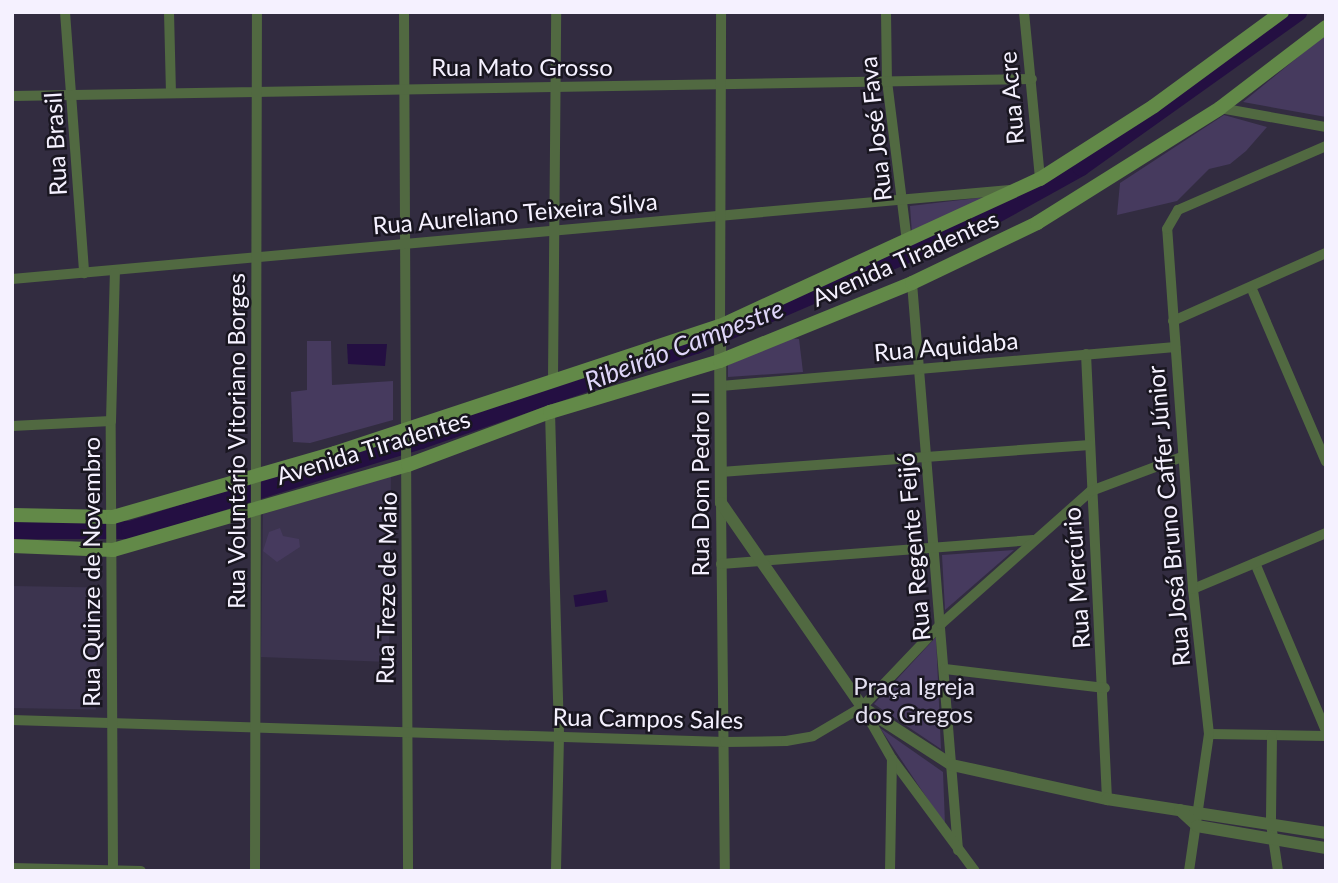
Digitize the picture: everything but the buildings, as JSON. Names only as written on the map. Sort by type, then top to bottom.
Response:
[{"type":"main road","name":"Avenida Tiradentes","points":[[12,514],[113,520],[407,432],[553,378],[720,329],[1040,179],[1154,106],[1282,12]]},
{"type":"main road","name":"Avenida Tiradentes","points":[[12,546],[113,546],[408,461],[720,356],[912,283],[1037,223],[1220,108],[1326,27]]},
{"type":"street","name":"Rua Brasil","points":[[65,12],[74,95],[84,273]]},
{"type":"street","points":[[169,12],[171,92]]},
{"type":"street","name":"Rua Voluntário Vitoriano Borges","points":[[255,871],[258,729],[257,12]]},
{"type":"street","name":"Rua Treze de Maio","points":[[404,12],[408,461],[405,731],[408,871]]},
{"type":"street","points":[[553,378],[557,233],[556,12]]},
{"type":"street","name":"Rua Dom Pedro II","points":[[721,12],[719,214],[724,871]]},
{"type":"street","name":"Rua José Fava","points":[[886,12],[887,81],[904,198],[907,242]]},
{"type":"street","name":"Rua Acre","points":[[1024,12],[1040,179]]},
{"type":"street","name":"Rua Mato Grosso","points":[[12,96],[1032,79]]},
{"type":"street","points":[[1220,108],[1326,127]]},
{"type":"street","name":"Rua Josá Bruno Caffer Júnior","points":[[1189,871],[1200,811],[1209,734],[1182,457],[1167,229],[1171,217],[1188,205],[1326,146]]},
{"type":"street","name":"Rua Aureliano Teixeira Silva","points":[[12,279],[115,273],[404,243],[557,233],[719,214],[1021,189]]},
{"type":"street","points":[[1173,321],[1326,253]]},
{"type":"street","name":"Rua Quinze de Novembro","points":[[113,870],[111,421],[115,273]]},
{"type":"street","name":"Rua Regente Feijó","points":[[912,283],[958,850]]},
{"type":"street","points":[[1251,287],[1326,462]]},
{"type":"street","name":"Rua Aquidaba","points":[[721,386],[1175,347]]},
{"type":"street","name":"Rua Mercúrio","points":[[1086,354],[1091,491],[1105,688],[1107,799]]},
{"type":"street","points":[[550,412],[559,737],[556,871]]},
{"type":"street","points":[[12,426],[111,421]]},
{"type":"street","points":[[721,472],[1090,445]]},
{"type":"street","name":"Rua Campos Sales","points":[[12,720],[725,742],[786,741],[813,736],[862,707],[941,624],[1091,491],[1182,457]]},
{"type":"street","points":[[721,503],[765,562],[862,707],[892,759],[975,871]]},
{"type":"street","points":[[1193,589],[1326,533]]},
{"type":"street","points":[[721,565],[1033,540]]},
{"type":"street","points":[[1255,563],[1326,731]]},
{"type":"street","points":[[945,669],[1105,688]]},
{"type":"street","points":[[862,707],[952,765],[1107,799],[1200,811],[1273,830],[1326,848]]},
{"type":"street","points":[[1209,734],[1326,736]]},
{"type":"street","points":[[1272,736],[1273,830],[1278,871]]},
{"type":"street","points":[[890,871],[892,759]]},
{"type":"street","points":[[1180,810],[1197,826],[1326,833]]},
{"type":"street","points":[[12,868],[141,871]]},
{"type":"shaded area","points":[[347,344],[387,344],[385,366],[348,364]]},
{"type":"shaded area","points":[[391,476],[389,662],[261,657],[263,514]]},
{"type":"shaded area","points":[[12,586],[98,588],[96,709],[12,708]]},
{"type":"shaded area","points":[[606,590],[608,602],[575,607],[573,595]]},
{"type":"green space","points":[[1326,34],[1326,117],[1243,102]]},
{"type":"green space","points":[[1224,115],[1267,127],[1246,151],[1230,164],[1209,169],[1177,201],[1117,215],[1120,183]]},
{"type":"green space","points":[[986,197],[912,234],[910,206]]},
{"type":"green space","points":[[790,338],[799,339],[803,372],[728,377],[728,365]]},
{"type":"green space","points":[[307,341],[331,341],[332,385],[393,381],[393,420],[310,443],[293,442],[291,392],[307,390]]},
{"type":"green space","points":[[280,528],[283,536],[299,539],[300,547],[277,562],[263,551],[269,532]]},
{"type":"green space","points":[[1014,550],[945,610],[942,555]]},
{"type":"green space","name":"Praça Igreja dos Gregos","points":[[936,637],[941,749],[874,704]]},
{"type":"green space","points":[[880,728],[943,772],[945,825]]},
{"type":"waterway","name":"Ribeirão Campestre","points":[[12,530],[130,530],[421,440],[696,345],[984,221],[1081,167],[1298,12]]}]
